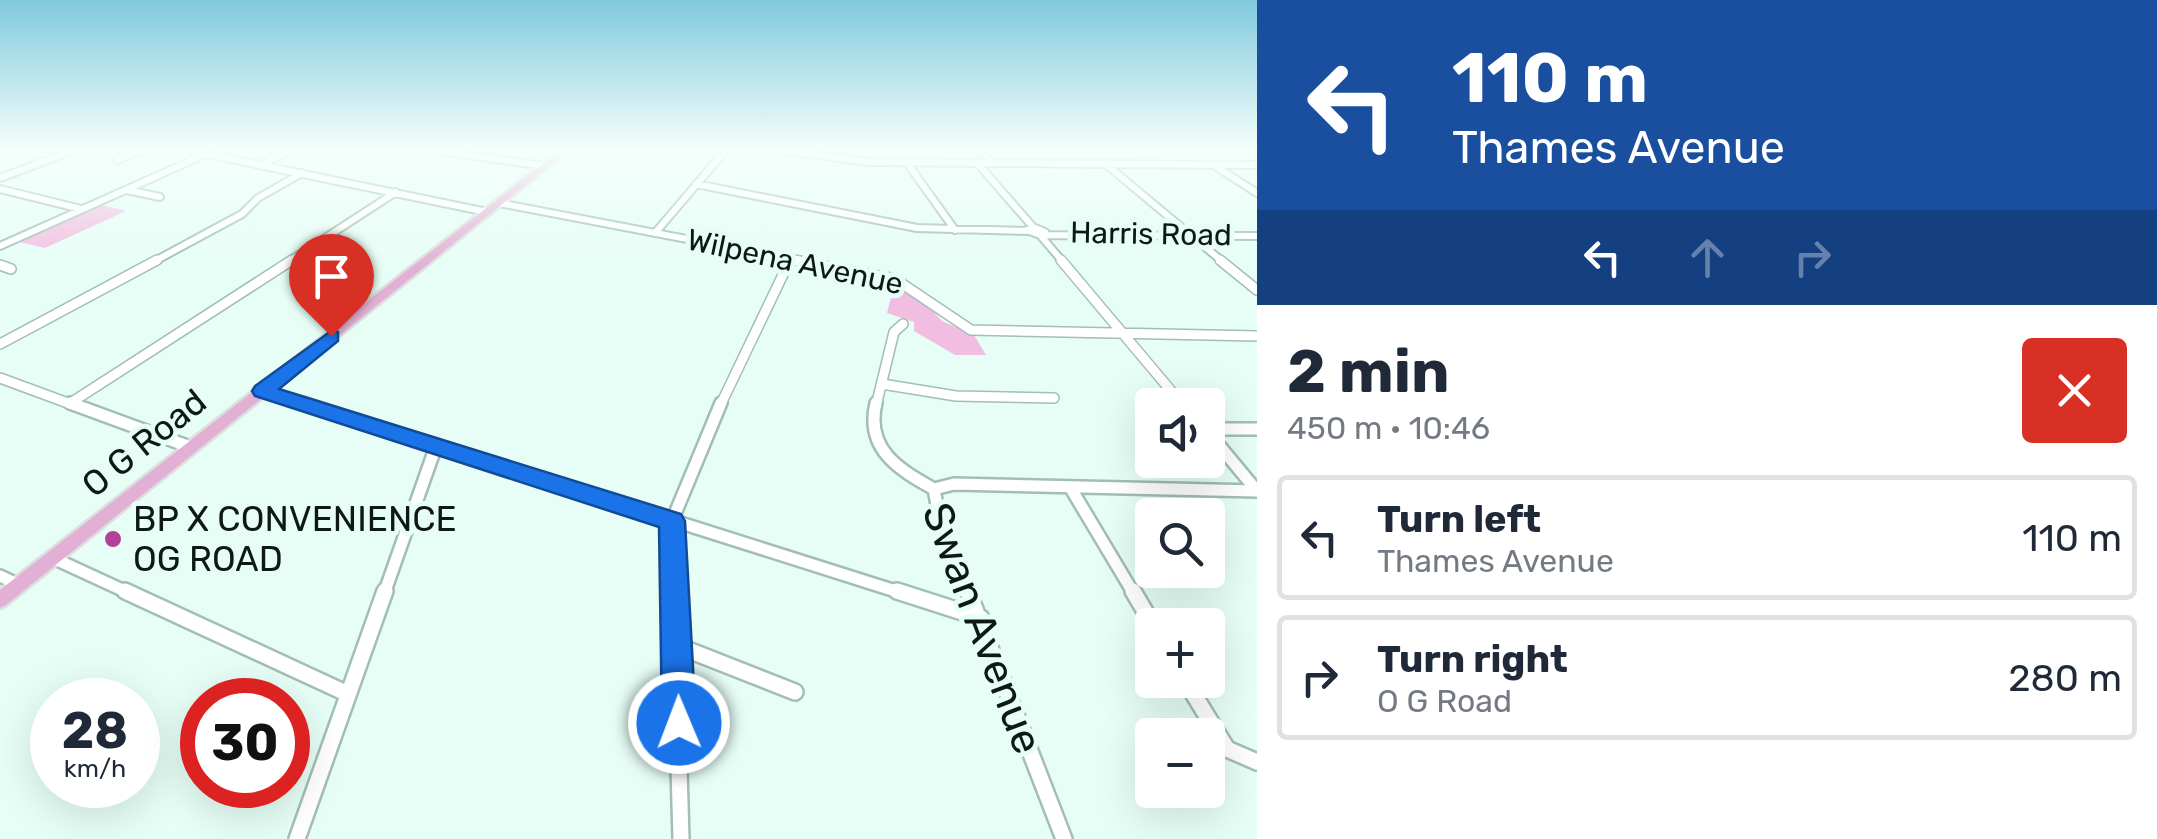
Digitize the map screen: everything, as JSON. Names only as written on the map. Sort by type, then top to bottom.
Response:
[{"type":"main road","name":"O G Road","points":[[0,600],[512,190]]},
{"type":"street","points":[[4,190],[82,210]]},
{"type":"street","points":[[0,246],[126,190]]},
{"type":"street","points":[[127,190],[160,197]]},
{"type":"street","points":[[0,344],[242,214],[272,190]]},
{"type":"street","name":"Wilpena Avenue","points":[[387,190],[655,233],[903,282],[923,293],[942,316],[971,330],[1257,336]]},
{"type":"street","points":[[655,233],[691,190]]},
{"type":"street","name":"Harris Road","points":[[732,190],[868,220],[955,230],[1257,236]]},
{"type":"street","points":[[926,190],[955,230]]},
{"type":"street","points":[[1000,190],[1168,388]]},
{"type":"street","points":[[1136,190],[1257,290]]},
{"type":"street","points":[[69,404],[396,192]]},
{"type":"street","points":[[0,199],[14,193]]},
{"type":"street","points":[[681,839],[672,521],[730,383],[790,259]]},
{"type":"street","points":[[0,266],[11,268]]},
{"type":"street","name":"Swan Avenue","points":[[903,324],[894,332],[871,424],[876,443],[914,478],[934,489],[940,516],[1064,839]]},
{"type":"street","points":[[0,378],[190,448]]},
{"type":"street","points":[[882,384],[956,396],[1054,398]]},
{"type":"street","points":[[262,391],[981,618]]},
{"type":"street","points":[[1225,431],[1257,430]]},
{"type":"street","points":[[297,839],[436,446]]},
{"type":"street","points":[[1225,452],[1257,491]]},
{"type":"street","points":[[934,489],[954,484],[1257,491]]},
{"type":"street","points":[[1070,487],[1142,608]]},
{"type":"street","points":[[53,558],[348,694]]},
{"type":"street","points":[[0,576],[19,585]]},
{"type":"street","points":[[678,646],[796,692]]},
{"type":"street","points":[[1195,698],[1227,749],[1257,762]]},
{"type":"shaded area","points":[[102,205],[126,211],[45,248],[19,242]]},
{"type":"shaded area","points":[[895,282],[916,293],[942,321],[974,335],[986,355],[955,355],[914,331],[914,322],[887,313]]},
{"type":"place","name":"BP X CONVENIENCE OG ROAD","points":[[113,539]]},
{"type":"route","points":[[331,336],[262,391],[672,521],[679,723]]}]
